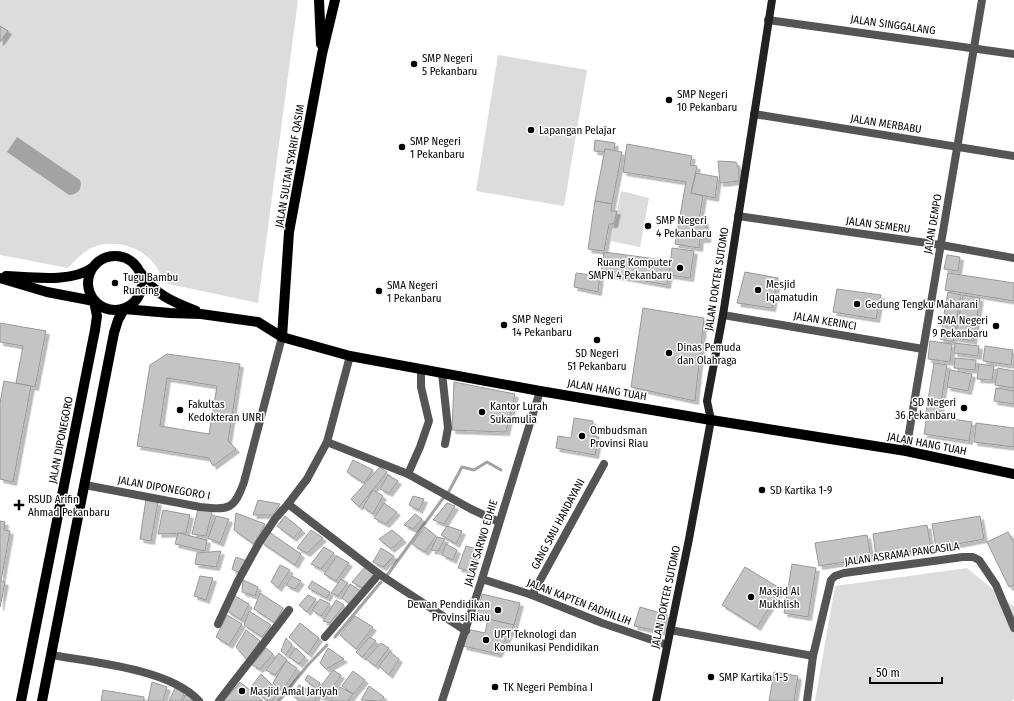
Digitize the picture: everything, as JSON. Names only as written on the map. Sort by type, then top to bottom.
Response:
[{"type":"main road","points":[[319,0],[322,54]]},
{"type":"main road","name":"JALAN SULTAN SYARIF QASIM","points":[[282,338],[289,232],[322,54],[335,0]]},
{"type":"main road","name":"JALAN DOKTER SUTOMO","points":[[656,701],[689,539],[711,420],[707,401],[723,315],[772,0]]},
{"type":"main road","points":[[116,256],[132,262],[140,271],[142,283],[140,294],[132,304],[124,309],[109,310],[94,301],[47,292],[0,277],[45,278],[75,275],[85,273],[104,258],[116,256]]},
{"type":"main road","points":[[92,268],[88,279],[88,287],[94,301]]},
{"type":"main road","name":"JALAN HANG TUAH","points":[[140,271],[147,282],[156,291],[170,301],[201,314]]},
{"type":"main road","name":"JALAN DIPONEGORO","points":[[21,701],[95,330],[97,316],[94,301]]},
{"type":"main road","points":[[42,701],[114,333],[118,320],[124,309]]},
{"type":"main road","name":"JALAN HANG TUAH","points":[[124,309],[170,314],[201,314],[258,322],[282,338],[350,356],[540,391],[906,451],[1014,474]]},
{"type":"street","name":"JALAN DEMPO","points":[[906,451],[982,0]]},
{"type":"street","name":"JALAN SINGGALANG","points":[[768,20],[974,47],[1014,54]]},
{"type":"street","name":"JALAN MERBABU","points":[[754,114],[1014,156]]},
{"type":"street","name":"JALAN SEMERU","points":[[738,216],[941,245],[1014,258]]},
{"type":"street","name":"JALAN KERINCI","points":[[723,315],[923,349]]},
{"type":"street","name":"JALAN DIPONEGORO I","points":[[84,485],[200,507],[219,509],[229,507],[238,498],[244,482],[282,338]]},
{"type":"street","points":[[218,624],[238,581],[259,543],[275,519],[307,479],[327,442],[350,356]]},
{"type":"street","points":[[408,474],[420,447],[429,421],[420,386],[422,369]]},
{"type":"street","points":[[442,373],[448,428],[445,444]]},
{"type":"street","name":"JALAN SARWO EDHIE","points":[[442,701],[466,631],[540,391]]},
{"type":"street","points":[[327,442],[408,474],[471,509],[499,522]]},
{"type":"street","name":"GANG SMU HANDAYANI","points":[[532,595],[604,464]]},
{"type":"street","points":[[288,504],[379,574],[466,631]]},
{"type":"street","name":"JALAN ASRAMA PANCASILA","points":[[807,701],[813,656],[831,580],[834,576],[844,573],[963,557],[973,557],[979,560],[996,585],[1014,628]]},
{"type":"street","points":[[325,637],[379,574]]},
{"type":"street","name":"JALAN KAPTEN FADHILLIH","points":[[482,579],[532,595],[602,623],[667,645]]},
{"type":"street","points":[[219,701],[289,610]]},
{"type":"street","points":[[670,630],[813,656]]},
{"type":"street","points":[[51,655],[140,671],[180,686],[194,694],[199,701]]},
{"type":"shaded area","points":[[0,0],[298,0],[258,303],[164,283],[155,264],[150,259],[137,250],[121,245],[104,244],[89,249],[68,268],[0,255]]},
{"type":"shaded area","name":"Lapangan Pelajar","points":[[498,55],[587,70],[564,206],[476,191]]},
{"type":"shaded area","points":[[17,137],[80,180],[81,186],[79,190],[75,194],[69,195],[7,152]]},
{"type":"shaded area","points":[[621,191],[649,198],[640,247],[611,241]]},
{"type":"shaded area","points":[[967,568],[1014,607],[1014,699],[1012,701],[815,701],[835,586]]},
{"type":"building","points":[[0,26],[8,31],[0,42]]},
{"type":"building","points":[[0,26],[8,31],[0,42]]},
{"type":"building","points":[[595,140],[615,143],[614,151],[605,149],[604,152],[594,151]]},
{"type":"building","points":[[627,144],[692,156],[690,165],[697,166],[691,193],[703,196],[699,220],[705,221],[705,227],[708,228],[707,239],[700,239],[699,248],[675,244],[686,182],[623,172]]},
{"type":"building","points":[[605,149],[622,152],[612,204],[595,201]]},
{"type":"building","points":[[718,161],[736,162],[739,170],[739,181],[720,183]]},
{"type":"building","points":[[696,173],[718,177],[715,198],[691,193]]},
{"type":"building","points":[[595,201],[612,204],[611,211],[617,211],[614,224],[609,224],[604,251],[588,249]]},
{"type":"building","name":"Ruang Komputer SMPN 4 Pekanbaru","points":[[672,248],[694,251],[690,278],[669,275]]},
{"type":"building","points":[[604,252],[671,261],[667,285],[601,273]]},
{"type":"building","points":[[947,255],[960,257],[958,271],[944,269]]},
{"type":"building","name":"Mesjid Iqamatudin","points":[[745,272],[778,278],[772,308],[737,303]]},
{"type":"building","points":[[576,273],[600,276],[598,292],[574,287]]},
{"type":"building","points":[[948,273],[1014,283],[1014,301],[945,290]]},
{"type":"building","name":"Gedung Tengku Maharani","points":[[837,289],[881,295],[876,319],[833,312]]},
{"type":"building","points":[[948,292],[961,295],[957,317],[944,314]]},
{"type":"building","points":[[963,295],[980,298],[973,341],[955,338]]},
{"type":"building","name":"Dinas Pemuda dan Olahraga","points":[[643,308],[704,318],[695,401],[631,387]]},
{"type":"building","points":[[944,318],[957,320],[953,342],[940,339]]},
{"type":"building","points":[[0,323],[46,331],[35,387],[16,383],[23,346],[0,342]]},
{"type":"building","points":[[930,341],[952,344],[950,362],[928,359]]},
{"type":"building","points":[[955,343],[979,346],[978,356],[954,353]]},
{"type":"building","points":[[985,346],[1013,350],[1011,365],[983,361]]},
{"type":"building","points":[[167,354],[240,364],[228,441],[236,449],[213,466],[209,458],[137,446],[150,365]],"holes":[[[167,378],[217,386],[209,434],[160,426]]]},
{"type":"building","points":[[955,358],[976,360],[975,370],[954,368]]},
{"type":"building","points":[[934,363],[947,365],[939,414],[926,412]]},
{"type":"building","points":[[979,364],[994,366],[992,380],[977,379]]},
{"type":"building","points":[[998,368],[1014,371],[1014,388],[995,385]]},
{"type":"building","points":[[950,370],[972,374],[968,391],[947,387]]},
{"type":"building","points":[[4,381],[31,386],[13,482],[0,479],[0,403]]},
{"type":"building","name":"Kantor Lurah Sukamulia","points":[[454,382],[515,394],[506,432],[452,430]]},
{"type":"building","points":[[996,388],[1014,391],[1014,404],[994,401]]},
{"type":"building","points":[[927,415],[972,422],[969,441],[924,434]]},
{"type":"building","name":"Ombudsman Provinsi Riau","points":[[574,418],[593,421],[592,436],[599,437],[595,455],[556,448],[558,436],[571,438]]},
{"type":"building","points":[[976,423],[1014,428],[1014,447],[974,442]]},
{"type":"building","points":[[353,460],[373,470],[364,483],[347,472]]},
{"type":"building","points":[[380,467],[387,472],[359,507],[351,499]]},
{"type":"building","points":[[388,475],[398,481],[389,493],[380,489]]},
{"type":"building","points":[[373,490],[383,496],[373,514],[363,507]]},
{"type":"building","points":[[413,496],[424,499],[419,510],[409,505]]},
{"type":"building","points":[[146,499],[158,502],[151,541],[140,539]]},
{"type":"building","points":[[258,500],[280,504],[273,515],[253,515]]},
{"type":"building","points":[[384,503],[397,512],[386,524],[374,518]]},
{"type":"building","points":[[447,503],[455,506],[444,524],[433,520]]},
{"type":"building","points":[[198,509],[212,512],[206,536],[192,534]]},
{"type":"building","points":[[163,510],[190,515],[186,533],[158,534]]},
{"type":"building","points":[[236,513],[265,524],[254,544],[234,530]]},
{"type":"building","points":[[415,514],[422,519],[413,529],[404,525]]},
{"type":"building","points":[[216,516],[229,519],[220,543],[208,538]]},
{"type":"building","points":[[285,516],[302,530],[293,538],[277,526]]},
{"type":"building","points":[[980,516],[984,539],[936,548],[932,524]]},
{"type":"building","points":[[0,521],[5,522],[4,530],[10,531],[1,581],[5,582],[0,607]]},
{"type":"building","points":[[927,525],[931,548],[876,557],[873,534]]},
{"type":"building","points":[[447,526],[462,531],[456,544],[441,535]]},
{"type":"building","points":[[425,527],[436,536],[425,552],[412,544]]},
{"type":"building","points":[[311,530],[323,538],[307,553],[297,548]]},
{"type":"building","points":[[392,530],[403,539],[391,549],[379,539]]},
{"type":"building","points":[[269,532],[301,554],[295,565],[261,542]]},
{"type":"building","points":[[1008,532],[1014,543],[1014,585],[1009,587],[987,542]]},
{"type":"building","points":[[178,533],[207,540],[205,551],[175,544]]},
{"type":"building","points":[[867,535],[871,558],[819,566],[815,543]]},
{"type":"building","points":[[437,537],[445,539],[438,551],[431,550]]},
{"type":"building","points":[[446,544],[457,550],[453,560],[442,555]]},
{"type":"building","points":[[466,546],[477,549],[470,571],[458,568]]},
{"type":"building","points":[[324,547],[334,553],[321,569],[311,564]]},
{"type":"building","points":[[381,548],[394,556],[383,567],[373,562]]},
{"type":"building","points":[[221,551],[216,567],[195,564],[197,553]]},
{"type":"building","points":[[337,556],[349,563],[336,581],[324,574]]},
{"type":"building","points":[[236,557],[247,561],[239,573],[232,569]]},
{"type":"building","points":[[792,564],[816,568],[808,617],[784,613]]},
{"type":"building","points":[[280,565],[290,570],[278,588],[271,582]]},
{"type":"building","points":[[365,567],[374,574],[364,589],[352,582]]},
{"type":"building","name":"Masjid Al Mukhlish","points":[[745,567],[781,589],[757,627],[722,605]]},
{"type":"building","points":[[200,576],[213,578],[206,600],[194,596]]},
{"type":"building","points":[[292,576],[301,581],[295,589],[286,585]]},
{"type":"building","points":[[341,579],[348,583],[338,596],[331,593]]},
{"type":"building","points":[[243,580],[258,587],[255,596],[242,592]]},
{"type":"building","points":[[312,581],[330,592],[327,598],[308,588]]},
{"type":"building","points":[[350,584],[361,591],[350,604],[342,598]]},
{"type":"building","points":[[260,593],[283,608],[275,623],[254,609]]},
{"type":"building","name":"Dewan Pendidikan Provinsi Riau","points":[[482,594],[520,603],[514,625],[477,617]]},
{"type":"building","points":[[308,595],[316,599],[307,612],[299,605]]},
{"type":"building","points":[[235,596],[249,604],[241,620],[227,611]]},
{"type":"building","points":[[320,599],[330,604],[321,616],[312,610]]},
{"type":"building","points":[[336,600],[344,605],[330,623],[323,621]]},
{"type":"building","points":[[640,607],[667,615],[662,632],[634,626]]},
{"type":"building","points":[[249,611],[271,625],[262,637],[244,625]]},
{"type":"building","points":[[227,615],[242,624],[229,645],[216,637]]},
{"type":"building","points":[[355,616],[373,627],[356,649],[340,635]]},
{"type":"building","name":"UPT Teknologi dan Komunikasi Pendidikan","points":[[488,619],[514,625],[498,654],[463,646],[467,629],[485,633]]},
{"type":"building","points":[[300,623],[319,638],[308,654],[289,637]]},
{"type":"building","points":[[246,630],[260,641],[247,660],[236,647]]},
{"type":"building","points":[[370,637],[376,641],[362,657],[356,652]]},
{"type":"building","points":[[286,638],[292,645],[286,655],[281,651]]},
{"type":"building","points":[[381,643],[389,648],[375,666],[366,659]]},
{"type":"building","points":[[266,648],[273,654],[260,669],[252,665]]},
{"type":"building","points":[[296,648],[305,657],[299,664],[289,657]]},
{"type":"building","points":[[328,648],[344,659],[326,669],[320,663]]},
{"type":"building","points":[[390,652],[399,659],[389,675],[379,666]]},
{"type":"building","points":[[279,653],[287,660],[275,675],[266,670]]},
{"type":"building","points":[[286,661],[297,668],[282,691],[273,683]]},
{"type":"building","points":[[333,670],[341,675],[325,699],[315,694]]},
{"type":"building","points":[[353,671],[365,680],[353,694],[342,686]]},
{"type":"building","points":[[774,672],[798,676],[794,701],[769,701]]},
{"type":"building","points":[[261,674],[278,691],[272,701],[267,701],[251,687]]},
{"type":"building","points":[[308,675],[320,683],[317,689],[305,680]]},
{"type":"building","points":[[152,682],[167,687],[163,701],[148,701]]},
{"type":"building","name":"Masjid Amal Jariyah","points":[[240,682],[263,701],[224,701]]},
{"type":"building","points":[[299,685],[317,695],[315,701],[300,701],[293,696]]},
{"type":"building","points":[[369,686],[384,697],[381,701],[361,700]]},
{"type":"building","points":[[340,687],[353,694],[348,701],[330,701]]},
{"type":"building","points":[[175,688],[184,693],[181,701],[169,701]]},
{"type":"building","points":[[103,690],[144,697],[144,701],[101,701]]},
{"type":"building","points":[[185,695],[192,697],[191,701],[183,701]]},
{"type":"waterway","points":[[448,493],[462,467],[474,470],[487,462],[501,470]]},
{"type":"waterway","points":[[388,574],[444,497]]},
{"type":"waterway","points":[[335,637],[381,582]]},
{"type":"waterway","points":[[279,701],[307,666],[327,645]]},
{"type":"place","name":"SMP Negeri 5 Pekanbaru","points":[[414,64]]},
{"type":"place","name":"SMP Negeri 10 Pekanbaru","points":[[669,100]]},
{"type":"place","name":"Lapangan Pelajar","points":[[531,130]]},
{"type":"place","name":"SMP Negeri 1 Pekanbaru","points":[[402,147]]},
{"type":"place","name":"SMP Negeri 4 Pekanbaru","points":[[648,226]]},
{"type":"place","name":"Ruang Komputer SMPN 4 Pekanbaru","points":[[680,268]]},
{"type":"place","name":"Tugu Bambu Runcing","points":[[115,283]]},
{"type":"place","name":"Mesjid Iqamatudin","points":[[758,290]]},
{"type":"place","name":"SMA Negeri 1 Pekanbaru","points":[[379,291]]},
{"type":"place","name":"Gedung Tengku Maharani","points":[[857,304]]},
{"type":"place","name":"SMP Negeri 14 Pekanbaru","points":[[504,325]]},
{"type":"place","name":"SMA Negeri 9 Pekanbaru","points":[[996,326]]},
{"type":"place","name":"SD Negeri 51 Pekanbaru","points":[[597,340]]},
{"type":"place","name":"Dinas Pemuda dan Olahraga","points":[[669,353]]},
{"type":"place","name":"SD Negeri 36 Pekanbaru","points":[[964,408]]},
{"type":"place","name":"Fakultas Kedokteran UNRI","points":[[180,410]]},
{"type":"place","name":"Kantor Lurah Sukamulia","points":[[482,412]]},
{"type":"place","name":"Ombudsman Provinsi Riau","points":[[582,436]]},
{"type":"place","name":"SD Kartika 1-9","points":[[762,490]]},
{"type":"place","name":"RSUD Arifin Ahmad Pekanbaru","points":[[19,505]]},
{"type":"place","name":"Masjid Al Mukhlish","points":[[751,597]]},
{"type":"place","name":"Dewan Pendidikan Provinsi Riau","points":[[498,610]]},
{"type":"place","name":"UPT Teknologi dan Komunikasi Pendidikan","points":[[486,640]]},
{"type":"place","name":"SMP Kartika 1-5","points":[[711,677]]},
{"type":"place","name":"TK Negeri Pembina I","points":[[495,687]]},
{"type":"place","name":"Masjid Amal Jariyah","points":[[242,691]]}]
